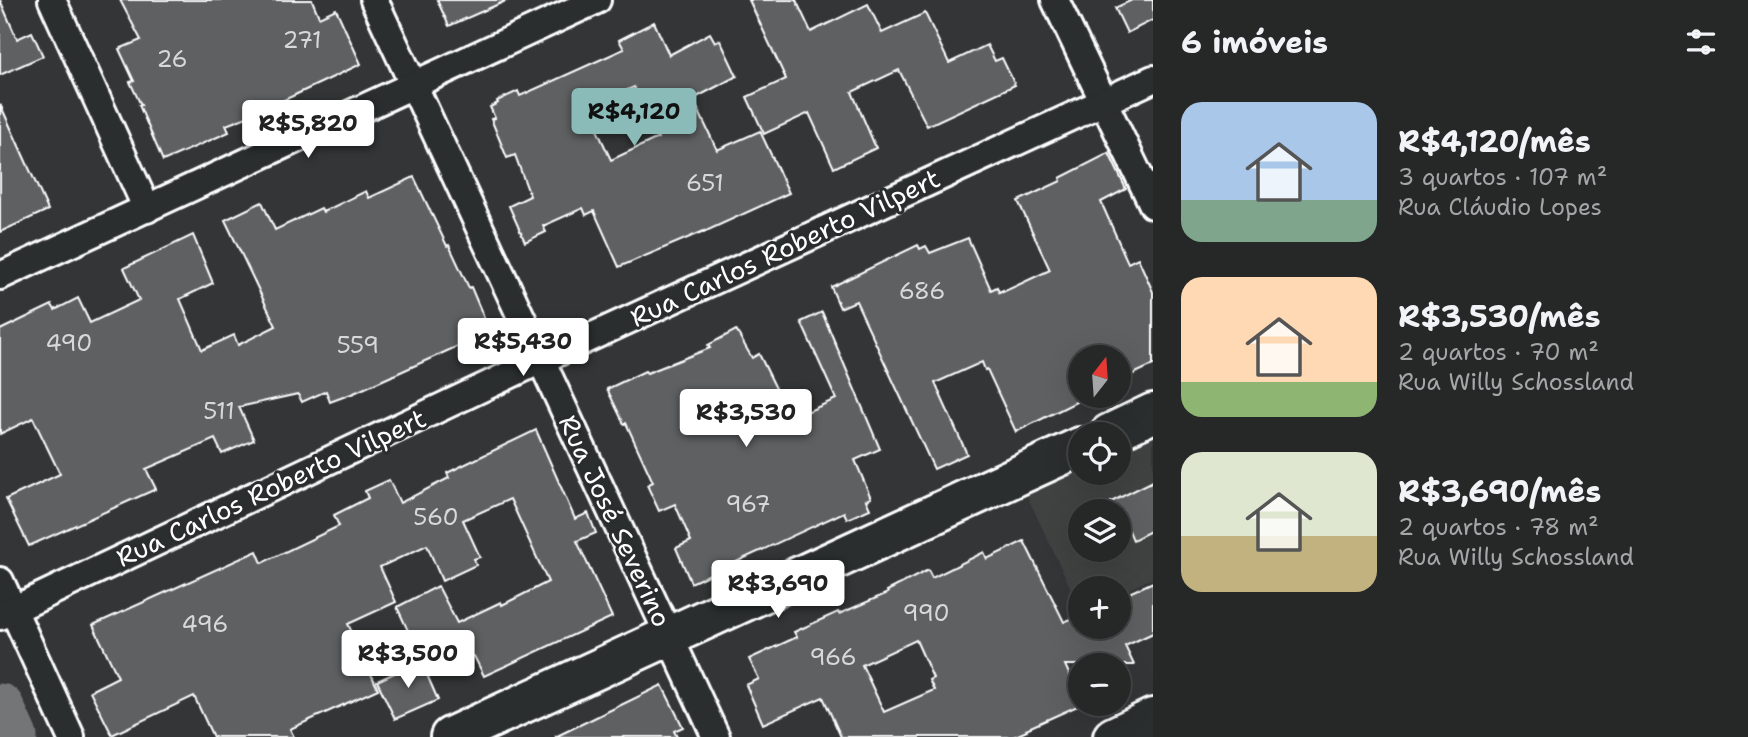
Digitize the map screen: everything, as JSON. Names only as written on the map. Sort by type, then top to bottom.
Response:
[{"type":"street","points":[[52,0],[147,209]]},
{"type":"street","name":"Rua José Severino","points":[[374,0],[716,737]]},
{"type":"street","points":[[0,276],[597,0]]},
{"type":"street","points":[[1055,0],[1153,205]]},
{"type":"street","name":"Rua Carlos Roberto Vilpert","points":[[7,612],[541,360],[1153,79]]},
{"type":"street","points":[[1131,424],[1153,414]]},
{"type":"street","points":[[450,737],[1068,453]]},
{"type":"street","points":[[0,581],[7,612],[71,737]]},
{"type":"street","points":[[1113,737],[1153,718]]},
{"type":"shaded area","points":[[1153,424],[1153,578],[1131,588],[1131,576],[1068,576],[1068,583],[1022,485],[1068,464],[1068,485],[1131,485],[1131,434]]},
{"type":"building","points":[[0,0],[17,39],[32,32],[43,56],[0,75]]},
{"type":"building","points":[[120,0],[312,0],[319,17],[336,9],[361,64],[265,110],[226,125],[229,132],[163,161],[130,82],[134,81],[119,49],[141,40]]},
{"type":"building","points":[[437,0],[508,0],[449,26]]},
{"type":"building","points":[[749,0],[796,0],[811,32],[868,4],[882,33],[925,13],[949,63],[987,45],[995,61],[1002,58],[1015,85],[927,126],[899,70],[852,92],[876,148],[834,168],[809,113],[764,134],[747,97],[786,79]]},
{"type":"building","points":[[1132,0],[1153,0],[1153,20],[1127,33],[1115,8]]},
{"type":"building","points":[[654,22],[669,55],[710,33],[715,42],[720,40],[737,76],[693,99],[717,150],[760,131],[789,193],[619,267],[594,211],[586,215],[583,208],[543,226],[546,232],[525,242],[509,206],[530,196],[515,155],[507,158],[491,119],[495,118],[490,107],[518,91],[520,96],[624,49],[619,40]],"holes":[[[634,87],[658,138],[611,160],[587,108]]]},
{"type":"building","points":[[0,104],[48,210],[0,232]]},
{"type":"building","points":[[1109,153],[1126,189],[1101,202],[1128,263],[1138,258],[1153,292],[1153,365],[1131,375],[1131,345],[1068,345],[1068,406],[1016,432],[982,362],[935,383],[967,454],[934,469],[856,301],[840,308],[831,287],[918,245],[920,249],[926,246],[930,253],[968,238],[991,290],[997,287],[999,292],[1003,292],[1050,270],[1018,201],[1061,181],[1060,178]]},
{"type":"building","points":[[414,177],[447,246],[449,245],[469,288],[471,287],[487,333],[330,402],[326,391],[302,402],[298,394],[239,407],[254,440],[222,454],[215,439],[146,469],[156,489],[29,546],[6,499],[60,474],[33,418],[0,434],[0,330],[52,305],[55,310],[78,298],[90,323],[139,300],[124,268],[193,235],[213,283],[180,299],[202,350],[234,335],[238,345],[276,326],[225,220],[262,202],[275,230],[321,208],[323,212],[366,191],[369,198]]},
{"type":"building","points":[[822,312],[880,449],[855,460],[871,498],[866,500],[870,509],[847,519],[844,512],[691,583],[676,548],[691,541],[675,504],[659,511],[647,485],[653,482],[607,389],[645,371],[647,373],[710,348],[708,345],[736,330],[752,358],[759,354],[791,419],[836,399],[801,322]]},
{"type":"building","points":[[536,430],[575,519],[588,513],[596,533],[577,541],[612,617],[484,676],[474,656],[429,676],[397,607],[438,586],[457,623],[548,582],[510,499],[463,520],[480,557],[474,559],[476,565],[442,581],[427,545],[380,567],[396,602],[348,624],[378,689],[290,729],[294,737],[213,737],[194,696],[112,735],[90,691],[118,677],[93,625],[257,551],[262,563],[339,526],[334,515],[368,498],[365,491],[389,480],[400,503],[449,478],[447,473]]},
{"type":"building","points":[[1153,481],[1153,530],[1133,540],[1131,499],[1117,499]]},
{"type":"building","points":[[1024,541],[1064,622],[1068,620],[1068,639],[1131,639],[1131,592],[1153,582],[1153,633],[1125,646],[1128,653],[1068,653],[1068,665],[1065,665],[1068,672],[1068,710],[1013,737],[841,737],[823,697],[763,724],[746,685],[759,679],[749,659],[797,637],[794,632],[888,593],[887,591],[928,570],[932,578],[984,552],[987,559]],"holes":[[[916,640],[933,678],[929,680],[934,690],[884,712],[862,665]]]},
{"type":"building","points":[[421,661],[438,700],[395,719],[377,681]]},
{"type":"building","points":[[662,685],[683,727],[674,731],[677,737],[555,737]]},
{"type":"waterway","points":[[0,708],[13,737]]}]
